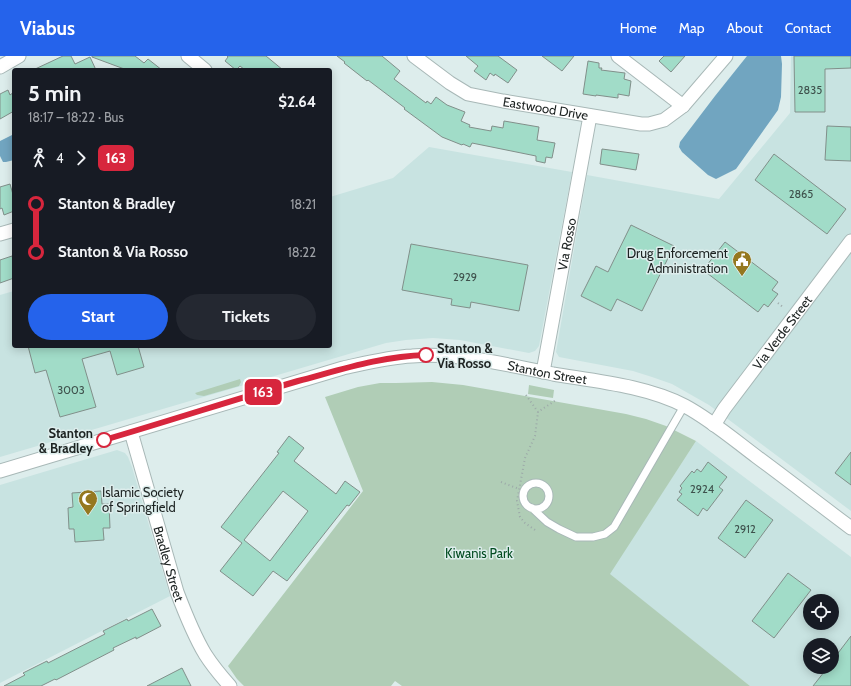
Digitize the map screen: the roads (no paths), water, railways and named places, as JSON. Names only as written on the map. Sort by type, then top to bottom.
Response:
[{"type":"street","points":[[0,67],[19,56]]},
{"type":"street","points":[[188,56],[203,68]]},
{"type":"street","name":"Eastwood Drive","points":[[414,56],[450,83],[468,94],[641,124],[649,124],[664,120],[683,106],[726,56]]},
{"type":"street","points":[[618,56],[683,106]]},
{"type":"street","name":"Via Rosso","points":[[543,372],[590,116]]},
{"type":"street","points":[[0,234],[12,231]]},
{"type":"street","name":"Via Verde Street","points":[[714,424],[851,241]]},
{"type":"street","name":"Stanton Street","points":[[0,471],[329,372],[380,360],[437,355],[463,357],[634,389],[665,397],[684,406],[714,424],[851,528]]},
{"type":"street","name":"Bradley Street","points":[[131,432],[177,592],[186,615],[206,655],[230,686]]},
{"type":"lane","points":[[532,508],[547,522],[576,537],[593,537],[605,534],[614,526],[684,406]]},
{"type":"water","points":[[747,56],[781,56],[781,97],[778,110],[736,169],[716,179],[708,175],[682,152],[679,147],[680,142]]},
{"type":"water","points":[[12,135],[12,160],[3,162],[0,156],[0,141]]},
{"type":"place","name":"Drug Enforcement Administration","points":[[742,277]]},
{"type":"place","name":"Stanton & Via Rosso","points":[[426,355]]},
{"type":"place","name":"Stanton & Bradley","points":[[104,440]]},
{"type":"place","name":"Islamic Society of Springfield","points":[[88,516]]},
{"type":"park label","name":"Kiwanis Park","points":[[479,553]]}]
